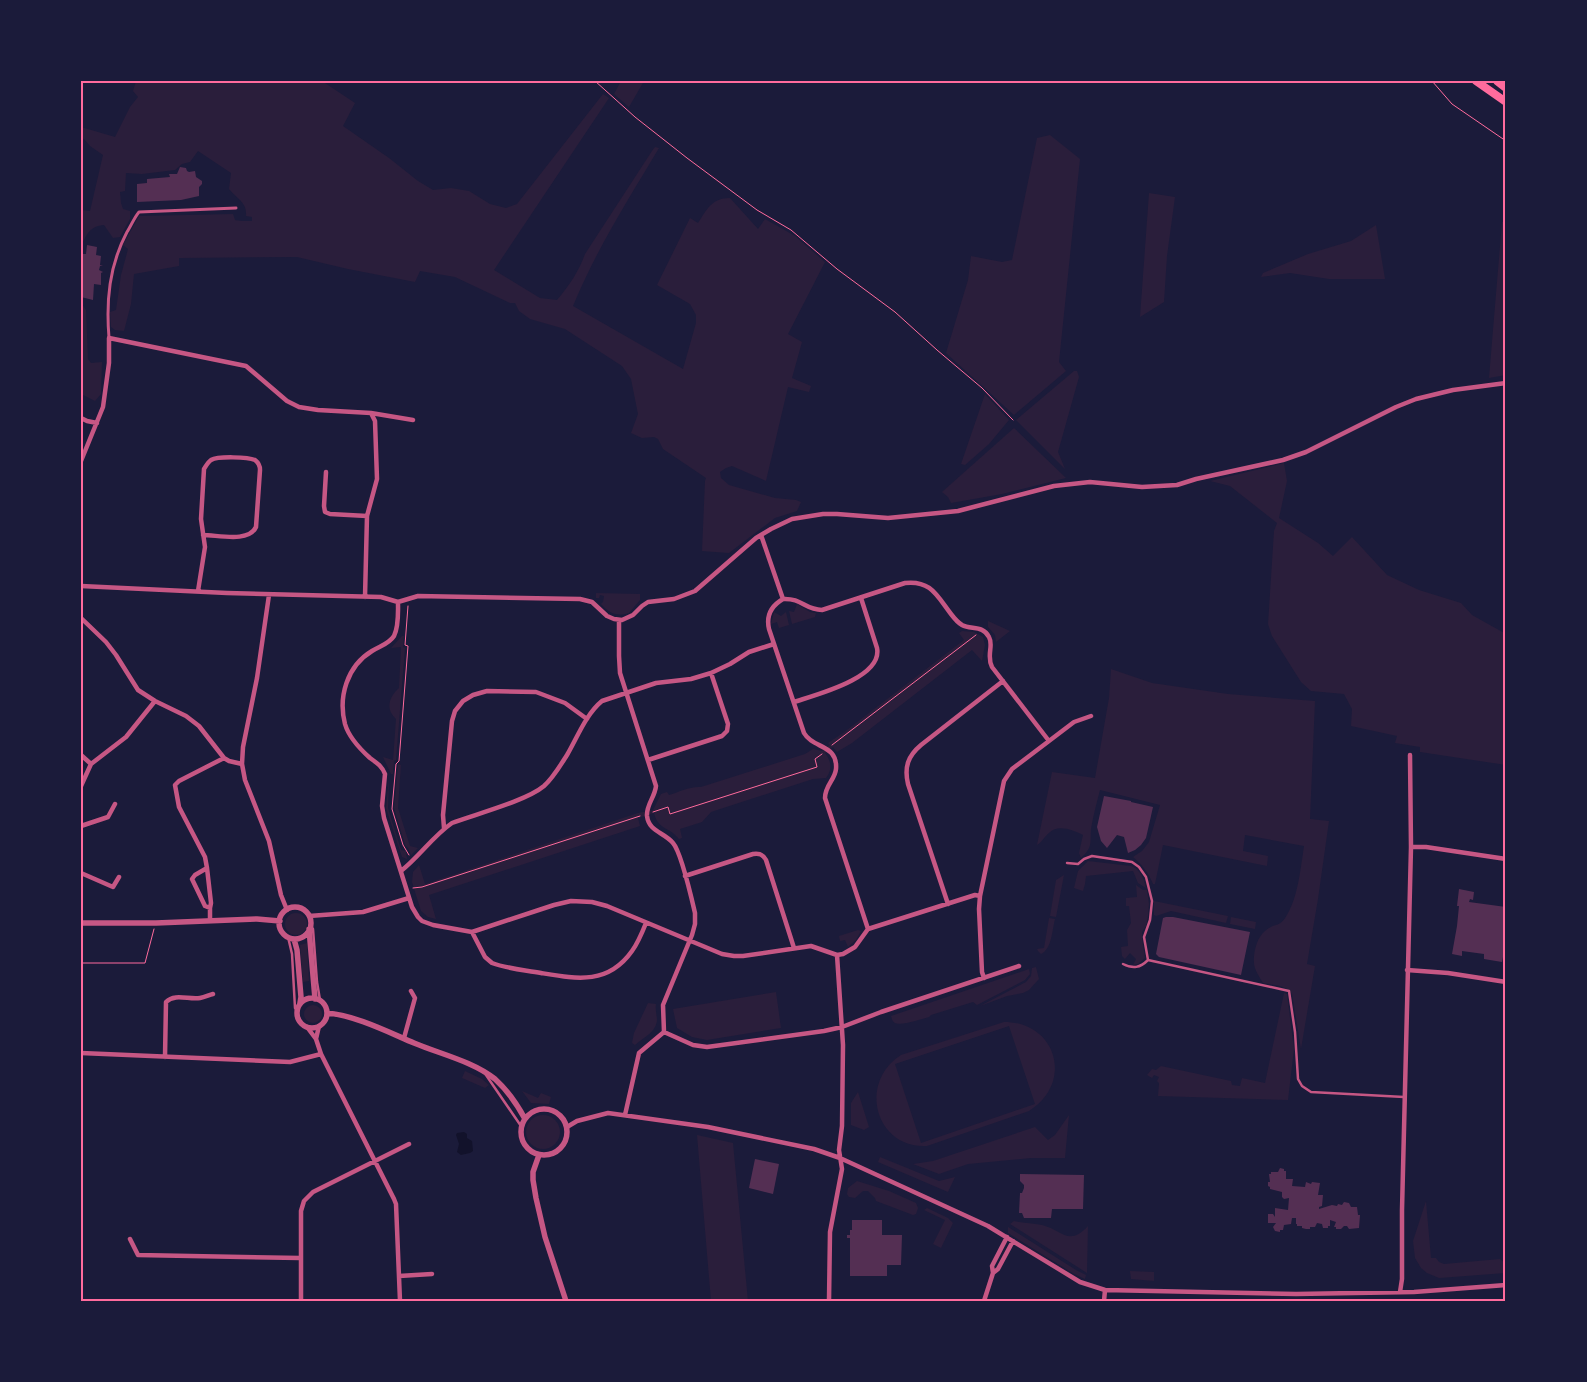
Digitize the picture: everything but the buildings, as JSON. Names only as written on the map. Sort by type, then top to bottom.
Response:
[{"type":"highway","points":[[1476,81],[1506,102]]},
{"type":"highway","points":[[1496,81],[1506,88]]},
{"type":"street","points":[[81,462],[103,407],[109,363],[107,311],[112,267],[119,247],[136,215],[139,212],[236,208]]},
{"type":"street","points":[[109,338],[246,366],[299,408],[371,413],[413,420]]},
{"type":"street","points":[[81,586],[198,590],[270,595],[386,597],[398,602],[418,596],[580,599],[592,602],[607,616],[619,620],[633,616],[646,603],[674,599],[695,591],[761,535],[792,520],[818,514],[888,518],[970,508],[1054,486],[1090,482],[1142,487],[1177,485],[1283,460],[1306,452],[1416,399],[1453,390],[1506,383]]},
{"type":"street","points":[[365,597],[367,516],[377,479],[375,421],[371,413]]},
{"type":"street","points":[[81,418],[97,423]]},
{"type":"street","points":[[198,590],[205,546],[200,519],[204,470],[210,461],[220,457],[246,458],[256,461],[260,466],[260,470],[256,527],[254,532],[242,537],[204,536]]},
{"type":"street","points":[[326,472],[324,506],[326,512],[367,516]]},
{"type":"street","points":[[761,535],[783,600]]},
{"type":"street","points":[[868,930],[825,798],[826,788],[833,778],[836,767],[834,758],[828,749],[812,742],[805,736],[768,624],[772,608],[783,600],[794,600],[811,609],[822,610],[906,583],[919,583],[929,586],[959,623],[966,627],[982,630],[988,634],[990,641],[990,663],[1049,741]]},
{"type":"street","points":[[270,595],[242,764],[245,780],[269,841],[281,895],[287,910]]},
{"type":"street","points":[[794,702],[848,684],[876,661],[878,656],[877,648],[861,598]]},
{"type":"street","points":[[398,602],[397,629],[393,637],[387,643],[371,651],[354,669],[344,689],[342,706],[346,726],[352,738],[362,750],[379,764],[385,774],[382,806],[384,818],[406,890],[415,913],[422,921],[433,925],[472,932],[554,905],[571,901],[592,902],[607,906],[689,942],[722,954],[734,956],[812,946],[837,955],[855,947],[868,930],[975,895],[980,896]]},
{"type":"street","points":[[81,618],[106,642],[138,690],[155,701],[186,716],[199,726],[224,758],[242,764]]},
{"type":"street","points":[[619,620],[619,665],[656,786],[647,814],[652,827],[674,844],[695,913],[695,924],[689,942],[663,1005],[664,1032]]},
{"type":"street","points":[[401,871],[452,822],[534,793],[543,787],[560,766],[587,719],[602,701],[656,683],[682,680],[711,673],[749,652],[774,644]]},
{"type":"street","points":[[648,760],[722,736],[727,732],[728,724],[711,673]]},
{"type":"street","points":[[948,904],[908,784],[907,765],[911,755],[921,745],[1003,681]]},
{"type":"street","points":[[444,828],[443,814],[450,733],[455,711],[463,701],[472,695],[486,691],[536,692],[566,703],[587,719]]},
{"type":"street","points":[[81,786],[91,764],[126,737],[155,701]]},
{"type":"street","points":[[984,978],[982,972],[980,896],[1004,781],[1010,771],[1074,722],[1091,716]]},
{"type":"street","points":[[81,755],[91,764]]},
{"type":"street","points":[[1400,1292],[1402,1279],[1404,1097],[1411,847],[1410,755]]},
{"type":"street","points":[[210,920],[211,903],[205,857],[178,807],[175,785],[179,781],[224,758]]},
{"type":"street","points":[[81,826],[108,817],[115,804]]},
{"type":"street","points":[[1411,847],[1426,847],[1506,859]]},
{"type":"street","points":[[685,876],[753,854],[763,855],[794,948]]},
{"type":"street","points":[[207,868],[192,879],[205,906],[210,908]]},
{"type":"street","points":[[81,874],[113,887],[119,877]]},
{"type":"street","points":[[309,916],[363,912],[409,898]]},
{"type":"street","points":[[318,999],[309,916],[301,909],[287,910],[282,914],[280,921],[282,932],[291,938],[297,950],[301,997],[299,1008],[300,1021],[307,1026],[316,1039],[321,1054],[396,1204],[400,1301]]},
{"type":"street","points":[[81,923],[156,923],[257,919],[280,921]]},
{"type":"street","points":[[472,932],[485,957],[492,963],[580,979],[600,976],[622,962],[633,950],[646,924]]},
{"type":"street","points":[[291,938],[304,936],[310,927]]},
{"type":"street","points":[[828,1301],[830,1232],[842,1169],[839,1150],[843,1109],[842,1027],[837,955]]},
{"type":"street","points":[[664,1032],[693,1045],[707,1047],[824,1031],[842,1027],[1018,966]]},
{"type":"street","points":[[1407,970],[1448,973],[1506,982]]},
{"type":"street","points":[[404,1038],[415,998],[411,991]]},
{"type":"street","points":[[165,1057],[166,1002],[174,997],[199,998],[213,994]]},
{"type":"street","points":[[299,1008],[306,999],[318,999],[324,1004],[326,1013],[324,1022],[319,1026],[307,1026]]},
{"type":"street","points":[[326,1013],[347,1017],[404,1038],[484,1072],[502,1087],[519,1107],[525,1119]]},
{"type":"street","points":[[316,1039],[319,1026]]},
{"type":"street","points":[[625,1115],[639,1053],[664,1032]]},
{"type":"street","points":[[81,1054],[290,1062],[321,1054]]},
{"type":"street","points":[[536,1110],[550,1110],[561,1116],[567,1127],[565,1142],[560,1149],[547,1156],[532,1152],[522,1141],[521,1133],[525,1119],[536,1110]]},
{"type":"street","points":[[567,1127],[578,1120],[608,1113],[708,1127],[814,1148],[840,1158],[988,1226],[1080,1282],[1104,1290],[1296,1294],[1400,1292],[1506,1285]]},
{"type":"street","points":[[301,1301],[301,1211],[304,1201],[313,1192],[409,1144]]},
{"type":"street","points":[[539,1155],[533,1180],[536,1198],[545,1237],[566,1301]]},
{"type":"street","points":[[984,1301],[993,1272],[992,1266],[1007,1237]]},
{"type":"street","points":[[130,1239],[138,1255],[300,1258]]},
{"type":"street","points":[[993,1272],[998,1269],[1013,1241]]},
{"type":"street","points":[[399,1276],[432,1274]]},
{"type":"street","points":[[1104,1290],[1104,1301]]},
{"type":"street","points":[[1296,1294],[1296,1301]]},
{"type":"lane","points":[[1067,863],[1078,864],[1092,856],[1132,862],[1139,867],[1146,878],[1152,901],[1150,920],[1144,937],[1148,960]]},
{"type":"lane","points":[[1123,964],[1130,968],[1138,967],[1148,960]]},
{"type":"lane","points":[[1148,960],[1289,991],[1295,1032],[1298,1079],[1302,1086],[1311,1092],[1404,1097]]},
{"type":"lane","points":[[484,1072],[522,1126]]},
{"type":"path","points":[[595,81],[635,117],[687,158],[757,210],[791,230],[895,312],[982,388],[1012,420]]},
{"type":"path","points":[[1432,81],[1452,104],[1506,141]]},
{"type":"path","points":[[407,600],[405,645],[408,646],[399,761],[396,764],[392,808],[402,845],[408,851],[412,862]]},
{"type":"path","points":[[406,890],[418,886],[422,887],[668,807],[670,814],[817,767],[815,759],[982,630]]},
{"type":"path","points":[[81,963],[145,963],[156,923]]},
{"type":"shaded area","points":[[136,81],[322,81],[355,103],[343,126],[418,181],[433,190],[451,188],[469,191],[490,204],[506,208],[517,204],[603,94],[609,98],[494,270],[540,298],[557,300],[566,289],[585,254],[652,151],[655,147],[659,148],[602,245],[573,306],[683,369],[696,323],[696,315],[690,304],[657,285],[690,218],[698,223],[714,202],[730,198],[758,229],[765,219],[795,236],[825,262],[788,334],[802,342],[792,378],[811,386],[809,392],[788,387],[766,481],[732,466],[720,472],[721,478],[729,485],[775,498],[801,502],[797,511],[775,518],[729,553],[702,551],[706,478],[663,449],[658,439],[654,437],[642,438],[631,433],[638,414],[631,379],[622,366],[565,329],[530,319],[519,311],[515,303],[510,303],[455,277],[420,271],[415,282],[297,257],[179,258],[179,266],[134,274],[131,304],[124,331],[115,330],[111,327],[110,312],[116,310],[121,275],[128,249],[123,245],[139,216],[233,214],[235,220],[252,221],[252,217],[246,216],[243,204],[229,189],[231,173],[198,151],[190,162],[182,164],[175,170],[142,174],[126,173],[125,191],[120,192],[123,209],[130,211],[130,219],[120,237],[113,238],[104,225],[99,226],[90,231],[81,246],[81,210],[90,211],[103,155],[81,138],[81,127],[115,137],[130,107],[138,97],[133,91]]},
{"type":"shaded area","points":[[621,81],[644,81],[629,107],[614,94]]},
{"type":"shaded area","points":[[1050,135],[1080,159],[1059,362],[1066,371],[1014,415],[946,353],[968,280],[971,256],[1002,262],[1012,260],[1037,138]]},
{"type":"shaded area","points":[[1149,193],[1175,197],[1167,256],[1164,302],[1140,317]]},
{"type":"shaded area","points":[[1502,222],[1506,222],[1506,375],[1489,378]]},
{"type":"shaded area","points":[[1376,225],[1385,279],[1329,279],[1290,273],[1261,277],[1263,273],[1308,254],[1351,241]]},
{"type":"shaded area","points":[[81,303],[86,310],[88,359],[91,363],[102,362],[101,394],[95,401],[81,394]]},
{"type":"shaded area","points":[[1074,371],[1077,371],[1079,377],[1058,452],[1065,469],[1016,420]]},
{"type":"shaded area","points":[[985,394],[1009,420],[989,444],[965,465],[961,464]]},
{"type":"shaded area","points":[[1014,428],[1066,478],[1002,494],[951,503],[942,492]]},
{"type":"shaded area","points":[[1284,463],[1287,481],[1279,518],[1318,543],[1333,556],[1352,537],[1387,575],[1419,590],[1461,603],[1472,615],[1506,634],[1506,765],[1420,752],[1420,747],[1395,743],[1397,736],[1351,726],[1352,709],[1344,694],[1311,691],[1301,682],[1272,636],[1268,624],[1274,531],[1277,523],[1230,486],[1210,481]]},
{"type":"shaded area","points":[[596,593],[640,594],[640,600],[629,613],[617,614],[610,612],[601,604],[604,596],[600,595],[599,598],[596,598]]},
{"type":"shaded area","points":[[797,604],[810,612],[816,613],[815,617],[792,624],[789,611],[794,612]]},
{"type":"shaded area","points":[[774,612],[781,616],[786,612],[789,625],[779,628],[777,622],[771,624]]},
{"type":"shaded area","points":[[988,621],[1010,631],[996,642],[995,635],[988,627]]},
{"type":"shaded area","points":[[962,631],[974,632],[983,637],[985,645],[982,661],[972,650],[852,743],[837,752],[833,747],[825,753],[830,765],[830,771],[826,778],[813,779],[711,812],[702,822],[680,829],[682,838],[679,839],[658,823],[654,813],[638,818],[640,826],[429,895],[436,919],[428,917],[421,911],[412,882],[413,872],[419,865],[425,884],[638,813],[653,810],[661,794],[667,792],[669,795],[689,788],[701,787],[805,754],[813,749],[822,751],[830,745],[828,743],[964,640],[959,633]]},
{"type":"shaded area","points":[[404,636],[403,647],[405,648],[396,760],[394,761],[393,774],[391,774],[383,757],[393,760],[396,719],[389,707],[393,695],[399,688],[401,647],[391,648]]},
{"type":"shaded area","points":[[1111,669],[1152,683],[1228,694],[1315,701],[1310,819],[1329,821],[1307,964],[1315,966],[1301,1049],[1292,994],[1283,987],[1263,983],[1255,968],[1254,959],[1256,946],[1262,934],[1280,923],[1291,906],[1299,881],[1304,846],[1245,835],[1243,851],[1268,856],[1267,866],[1163,845],[1155,884],[1153,884],[1145,869],[1133,857],[1142,851],[1149,842],[1160,805],[1100,790],[1091,829],[1090,845],[1081,858],[1079,853],[1083,835],[1070,830],[1061,828],[1053,830],[1037,845],[1052,772],[1095,778],[1109,698]]},
{"type":"shaded area","points":[[398,764],[401,765],[398,808],[410,846],[418,848],[411,855],[405,845],[394,808]]},
{"type":"shaded area","points":[[389,777],[388,808],[401,850],[406,851],[407,859],[402,857],[386,808]]},
{"type":"shaded area","points":[[1088,861],[1134,867],[1141,874],[1146,888],[1138,883],[1133,871],[1086,876],[1083,891],[1074,888],[1078,871]]},
{"type":"shaded area","points":[[1064,875],[1056,917],[1050,916],[1056,880]]},
{"type":"shaded area","points":[[1136,885],[1143,890],[1147,890],[1149,904],[1146,926],[1142,932],[1145,958],[1138,964],[1133,965],[1136,959],[1130,953],[1125,959],[1122,956],[1121,947],[1128,946],[1127,930],[1131,923],[1129,906],[1126,906],[1126,898],[1137,897]]},
{"type":"shaded area","points":[[1154,901],[1228,916],[1226,923],[1171,911],[1156,916],[1154,915]]},
{"type":"shaded area","points":[[296,913],[304,916],[307,924],[304,932],[296,935],[288,932],[285,924],[288,916]]},
{"type":"shaded area","points":[[1231,917],[1256,922],[1255,929],[1230,924]]},
{"type":"shaded area","points":[[1049,918],[1055,919],[1052,934],[1045,952],[1041,954],[1037,949],[1044,948]]},
{"type":"shaded area","points":[[858,930],[861,931],[856,940],[848,947],[845,940],[840,941],[839,936]]},
{"type":"shaded area","points":[[307,943],[309,981],[303,982],[300,945]]},
{"type":"shaded area","points":[[1036,967],[1039,979],[1029,990],[980,1006],[1026,982],[1031,976],[1032,968]]},
{"type":"shaded area","points":[[1029,969],[1030,974],[1025,980],[977,1005],[973,1002],[907,1023],[898,1024],[892,1019],[891,1016]]},
{"type":"shaded area","points":[[776,992],[781,1028],[707,1040],[692,1037],[677,1028],[673,1009]]},
{"type":"shaded area","points":[[1284,993],[1287,994],[1294,1049],[1288,1100],[1158,1096],[1159,1083],[1157,1081],[1159,1077],[1154,1075],[1152,1078],[1147,1075],[1152,1069],[1156,1070],[1161,1066],[1231,1081],[1232,1085],[1240,1086],[1242,1078],[1265,1083]]},
{"type":"shaded area","points":[[648,1003],[656,1004],[656,1025],[652,1032],[635,1045],[632,1043],[634,1033]]},
{"type":"shaded area","points":[[309,1005],[317,1005],[322,1010],[320,1021],[309,1023],[304,1018],[304,1010]]},
{"type":"shaded area","points":[[1004,1022],[1022,1025],[1037,1032],[1047,1043],[1053,1056],[1055,1071],[1052,1085],[1043,1099],[1029,1111],[927,1146],[909,1144],[895,1137],[885,1126],[878,1112],[876,1097],[879,1081],[887,1067],[901,1055]],"holes":[[[1009,1026],[1035,1104],[921,1143],[895,1064]]]},
{"type":"shaded area","points":[[465,1071],[482,1079],[489,1085],[485,1088],[462,1078]]},
{"type":"shaded area","points":[[522,1091],[538,1098],[541,1093],[551,1097],[549,1104],[531,1103]]},
{"type":"shaded area","points":[[858,1092],[869,1127],[864,1130],[851,1125],[851,1103]]},
{"type":"shaded area","points":[[543,1115],[550,1116],[555,1120],[559,1125],[559,1139],[555,1144],[550,1148],[543,1149],[536,1148],[531,1144],[527,1139],[526,1132],[527,1125],[531,1120],[536,1116]]},
{"type":"shaded area","points":[[1069,1115],[1065,1158],[1031,1158],[968,1164],[939,1174],[913,1164],[933,1161],[1035,1127],[1048,1140],[1055,1135]]},
{"type":"shaded area","points":[[464,1132],[467,1134],[467,1138],[472,1141],[473,1151],[461,1155],[457,1152],[459,1144],[456,1135],[457,1133]]},
{"type":"shaded area","points":[[697,1135],[733,1143],[748,1301],[711,1301]]},
{"type":"shaded area","points":[[880,1157],[939,1181],[955,1177],[948,1192],[878,1162]]},
{"type":"shaded area","points":[[857,1181],[889,1191],[916,1203],[918,1208],[916,1214],[913,1215],[876,1201],[868,1191],[863,1191],[855,1198],[849,1197],[847,1194],[848,1188]]},
{"type":"shaded area","points":[[1426,1201],[1431,1258],[1436,1258],[1444,1264],[1500,1259],[1505,1263],[1506,1273],[1439,1278],[1421,1268],[1415,1258],[1413,1241]]},
{"type":"shaded area","points":[[927,1208],[948,1218],[953,1223],[941,1248],[933,1244],[945,1220],[924,1210]]},
{"type":"shaded area","points":[[1014,1221],[1042,1225],[1070,1236],[1076,1235],[1088,1226],[1087,1273],[1010,1224]]},
{"type":"shaded area","points":[[1008,1227],[1086,1275],[1085,1279],[1008,1233]]},
{"type":"shaded area","points":[[1130,1271],[1154,1272],[1154,1281],[1131,1279]]}]
